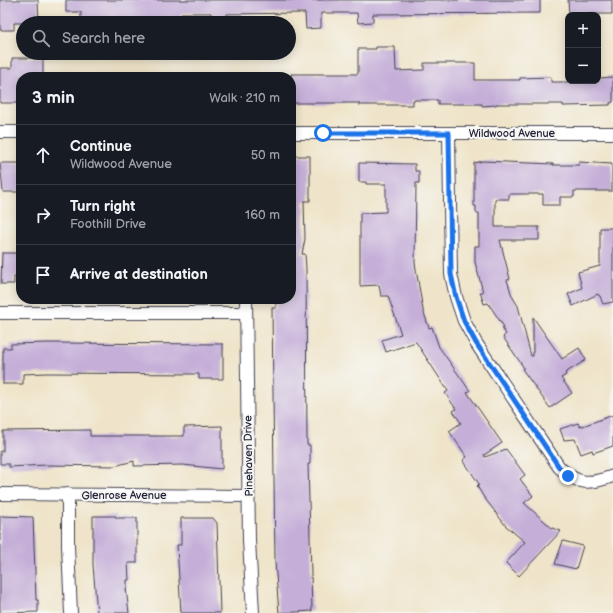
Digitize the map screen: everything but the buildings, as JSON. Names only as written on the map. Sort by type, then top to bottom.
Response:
[{"type":"street","points":[[0,132],[16,132]]},
{"type":"street","name":"Wildwood Avenue","points":[[296,133],[613,133]]},
{"type":"street","points":[[449,133],[451,274],[456,297],[464,321],[476,343],[559,467],[568,476],[579,482],[593,482],[613,476]]},
{"type":"street","name":"Pinehaven Drive","points":[[246,304],[248,496],[253,613]]},
{"type":"street","points":[[0,313],[246,313]]},
{"type":"street","name":"Glenrose Avenue","points":[[0,494],[248,496]]},
{"type":"street","points":[[68,494],[68,546],[71,613]]},
{"type":"route","points":[[323,133],[449,133],[451,274],[456,297],[464,321],[476,343],[559,467],[568,476]]}]
